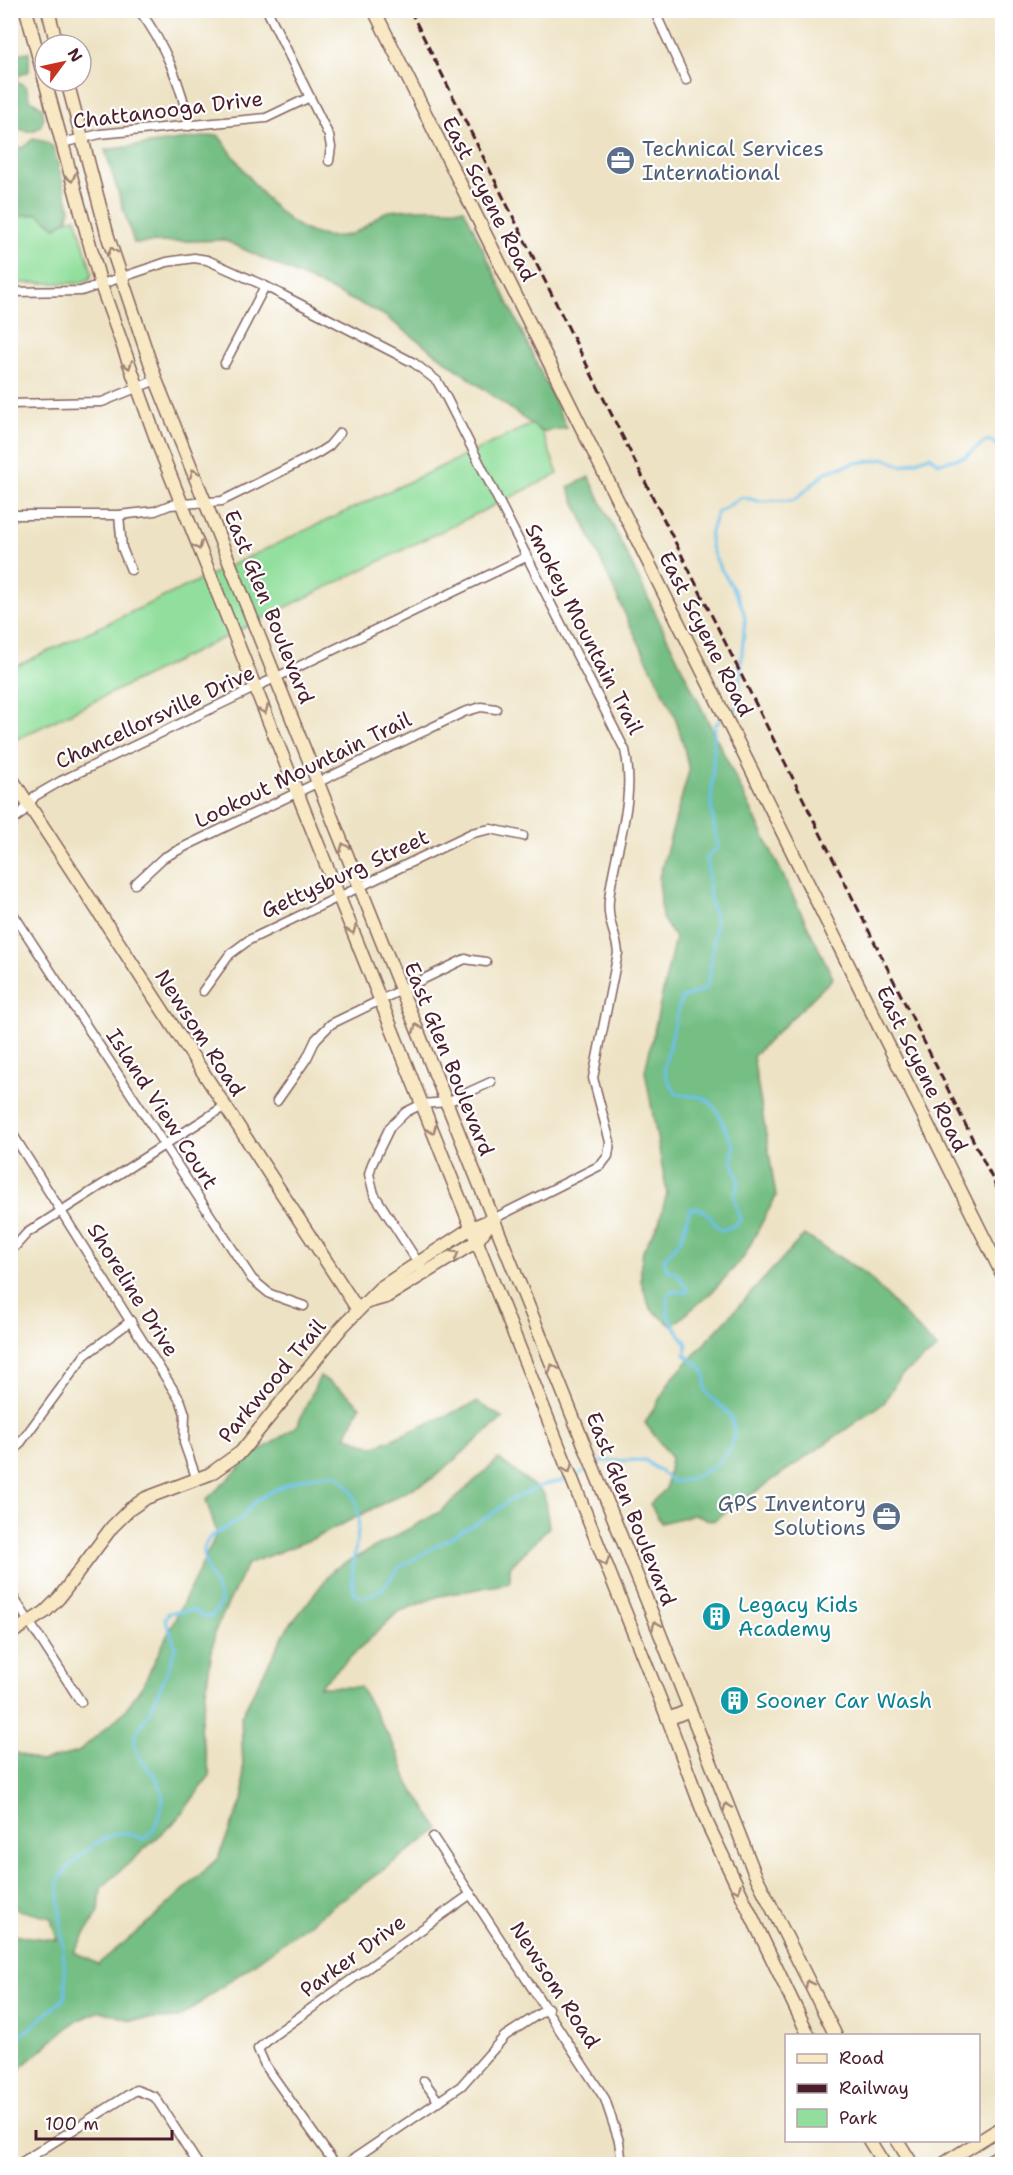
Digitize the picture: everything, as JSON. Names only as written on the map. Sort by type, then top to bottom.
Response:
[{"type":"main road","name":"East Glen Boulevard","points":[[26,10],[33,36]]},
{"type":"main road","points":[[48,10],[54,33]]},
{"type":"main road","name":"East Scyene Road","points":[[374,10],[1002,1274]]},
{"type":"main road","name":"East Glen Boulevard","points":[[48,93],[101,285],[136,390],[668,1719],[708,1826],[808,2034]]},
{"type":"main road","name":"East Glen Boulevard","points":[[70,93],[120,279],[156,380],[754,1872],[835,2034]]},
{"type":"main road","name":"Newsom Road","points":[[10,776],[358,1310]]},
{"type":"main road","name":"Parkwood Trail","points":[[421,1268],[471,1228],[493,1218]]},
{"type":"main road","name":"Parkwood Trail","points":[[10,1634],[30,1622],[59,1598],[112,1527],[130,1509],[146,1498],[219,1469],[241,1452],[358,1310],[380,1288],[477,1241],[493,1218]]},
{"type":"main road","points":[[668,1719],[690,1710]]},
{"type":"main road","points":[[980,2141],[1002,2127]]},
{"type":"main road","points":[[870,2142],[884,2164]]},
{"type":"main road","points":[[898,2142],[912,2164]]},
{"type":"main road","points":[[943,2164],[978,2142]]},
{"type":"main road","points":[[985,2164],[1002,2154]]},
{"type":"street","points":[[139,10],[177,80],[183,94],[189,126]]},
{"type":"street","points":[[267,10],[329,136],[331,147],[329,161]]},
{"type":"street","points":[[654,10],[686,80]]},
{"type":"street","name":"Chattanooga Drive","points":[[62,143],[82,138],[266,118],[310,97]]},
{"type":"street","name":"Smokey Mountain Trail","points":[[10,292],[81,291],[167,262],[194,258],[225,266],[266,286],[414,363],[437,381],[625,750],[630,782],[609,899],[609,924],[617,941],[618,953],[593,1078],[610,1142],[608,1156],[601,1165],[493,1218]]},
{"type":"street","points":[[225,363],[266,286]]},
{"type":"street","points":[[10,404],[102,402],[156,380]]},
{"type":"street","points":[[10,515],[119,515],[181,504],[207,504],[222,501],[318,453],[329,446],[340,433]]},
{"type":"street","points":[[119,515],[122,548],[131,570]]},
{"type":"street","name":"Chancellorsville Drive","points":[[10,822],[21,814],[28,803],[61,781],[526,557]]},
{"type":"street","name":"Lookout Mountain Trail","points":[[135,884],[163,858],[464,712],[481,707],[496,709]]},
{"type":"street","name":"Gettysburg Street","points":[[203,991],[238,946],[338,897],[472,833],[491,829],[523,836]]},
{"type":"street","name":"Island View Court","points":[[10,909],[252,1279],[270,1294],[304,1306]]},
{"type":"street","points":[[277,1101],[323,1031],[465,958],[486,962]]},
{"type":"street","points":[[421,1268],[374,1194],[369,1174],[394,1121],[422,1104],[447,1102],[491,1082]]},
{"type":"street","points":[[10,1252],[27,1233],[225,1106]]},
{"type":"street","name":"Shoreline Drive","points":[[10,1130],[184,1408],[184,1443],[197,1479]]},
{"type":"street","points":[[10,1456],[85,1355],[131,1321]]},
{"type":"street","points":[[10,1592],[81,1702]]},
{"type":"street","name":"Newsom Road","points":[[433,1837],[548,2008],[605,2099],[619,2141],[622,2164]]},
{"type":"street","name":"Parker Drive","points":[[334,2164],[265,2065],[258,2049],[274,2035],[471,1894]]},
{"type":"street","points":[[346,2164],[461,2086],[505,2036],[548,2008]]},
{"type":"street","points":[[424,2081],[439,2102]]},
{"type":"street","points":[[19,2164],[129,2093],[144,2092],[155,2097],[198,2164]]},
{"type":"green space","points":[[29,52],[29,71],[18,76],[16,80],[26,87],[30,100],[42,107],[43,115],[42,122],[36,130],[24,131],[11,125],[11,55]]},
{"type":"green space","points":[[218,135],[272,205],[289,220],[307,231],[326,236],[347,235],[393,210],[464,209],[567,428],[542,432],[382,314],[224,240],[134,243],[105,150]]},
{"type":"green space","points":[[33,139],[46,142],[53,147],[70,209],[67,220],[56,227],[38,214],[11,217],[11,145],[22,148]]},
{"type":"green space","points":[[38,214],[56,227],[67,220],[76,218],[92,273],[90,279],[78,283],[11,283],[10,217]]},
{"type":"green space","points":[[532,424],[542,432],[558,474],[11,742],[10,669]]},
{"type":"green space","points":[[589,477],[833,978],[753,1056],[776,1196],[743,1258],[712,1292],[672,1326],[650,1308],[641,1281],[643,1250],[659,1223],[667,1193],[645,1071],[675,938],[662,918],[659,878],[689,771],[674,714],[629,623],[568,487]]},
{"type":"green space","points":[[804,1235],[866,1274],[937,1349],[899,1377],[884,1403],[713,1521],[693,1515],[661,1523],[650,1504],[666,1489],[671,1457],[645,1423],[671,1380]]},
{"type":"green space","points":[[320,1376],[349,1395],[360,1406],[346,1436],[374,1447],[477,1402],[503,1418],[433,1478],[315,1538],[247,1564],[215,1631],[200,1729],[210,1775],[177,1820],[101,1888],[99,1911],[74,1952],[98,1964],[148,1923],[218,1858],[244,1796],[241,1716],[287,1629],[334,1569],[440,1512],[499,1459],[544,1494],[549,1527],[510,1567],[510,1583],[439,1596],[398,1612],[319,1687],[360,1687],[398,1753],[409,1784],[439,1829],[179,2018],[131,2020],[100,2011],[73,2023],[11,2076],[11,1935],[57,1940],[51,1918],[11,1908],[11,1751],[40,1762],[78,1752],[123,1713],[143,1685],[217,1533],[206,1500],[251,1457],[297,1426]]},
{"type":"waterway","points":[[729,714],[737,708],[745,620],[739,599],[720,567],[711,546],[710,536],[717,513],[742,497],[758,501],[795,500],[826,472],[855,463],[886,459],[902,466],[930,456],[939,463],[965,457],[986,441],[992,441],[1002,451]]},
{"type":"waterway","points":[[595,1465],[602,1461],[645,1460],[674,1482],[685,1480],[718,1463],[732,1444],[734,1433],[730,1416],[708,1394],[705,1389],[706,1377],[702,1369],[685,1355],[687,1344],[669,1319],[667,1296],[672,1291],[685,1293],[688,1290],[677,1273],[667,1270],[664,1259],[681,1239],[690,1209],[701,1209],[722,1230],[736,1225],[740,1220],[734,1196],[739,1182],[732,1160],[734,1146],[717,1111],[713,1105],[701,1097],[677,1094],[668,1081],[664,1068],[681,999],[705,989],[709,981],[716,921],[710,899],[707,857],[718,848],[711,806],[715,725],[721,720]]},
{"type":"waterway","points":[[574,1477],[589,1469]]},
{"type":"waterway","points":[[10,2045],[64,1999],[66,1990],[58,1882],[69,1867],[97,1843],[107,1837],[125,1833],[143,1839],[152,1831],[157,1821],[163,1800],[161,1789],[138,1755],[135,1736],[163,1683],[176,1648],[165,1618],[169,1613],[194,1610],[204,1617],[212,1616],[221,1603],[205,1563],[204,1550],[208,1540],[217,1532],[238,1521],[256,1501],[274,1490],[306,1478],[338,1475],[351,1490],[357,1505],[358,1535],[352,1579],[355,1594],[364,1598],[382,1589],[400,1567],[492,1514],[508,1501],[546,1484],[568,1479]]},
{"type":"railway","points":[[410,10],[1002,1198]]},
{"type":"place","name":"Technical Services International","points":[[621,161]]},
{"type":"place","name":"GPS Inventory Solutions","points":[[887,1516]]},
{"type":"place","name":"Legacy Kids Academy","points":[[717,1617]]},
{"type":"place","name":"Sooner Car Wash","points":[[735,1701]]}]
